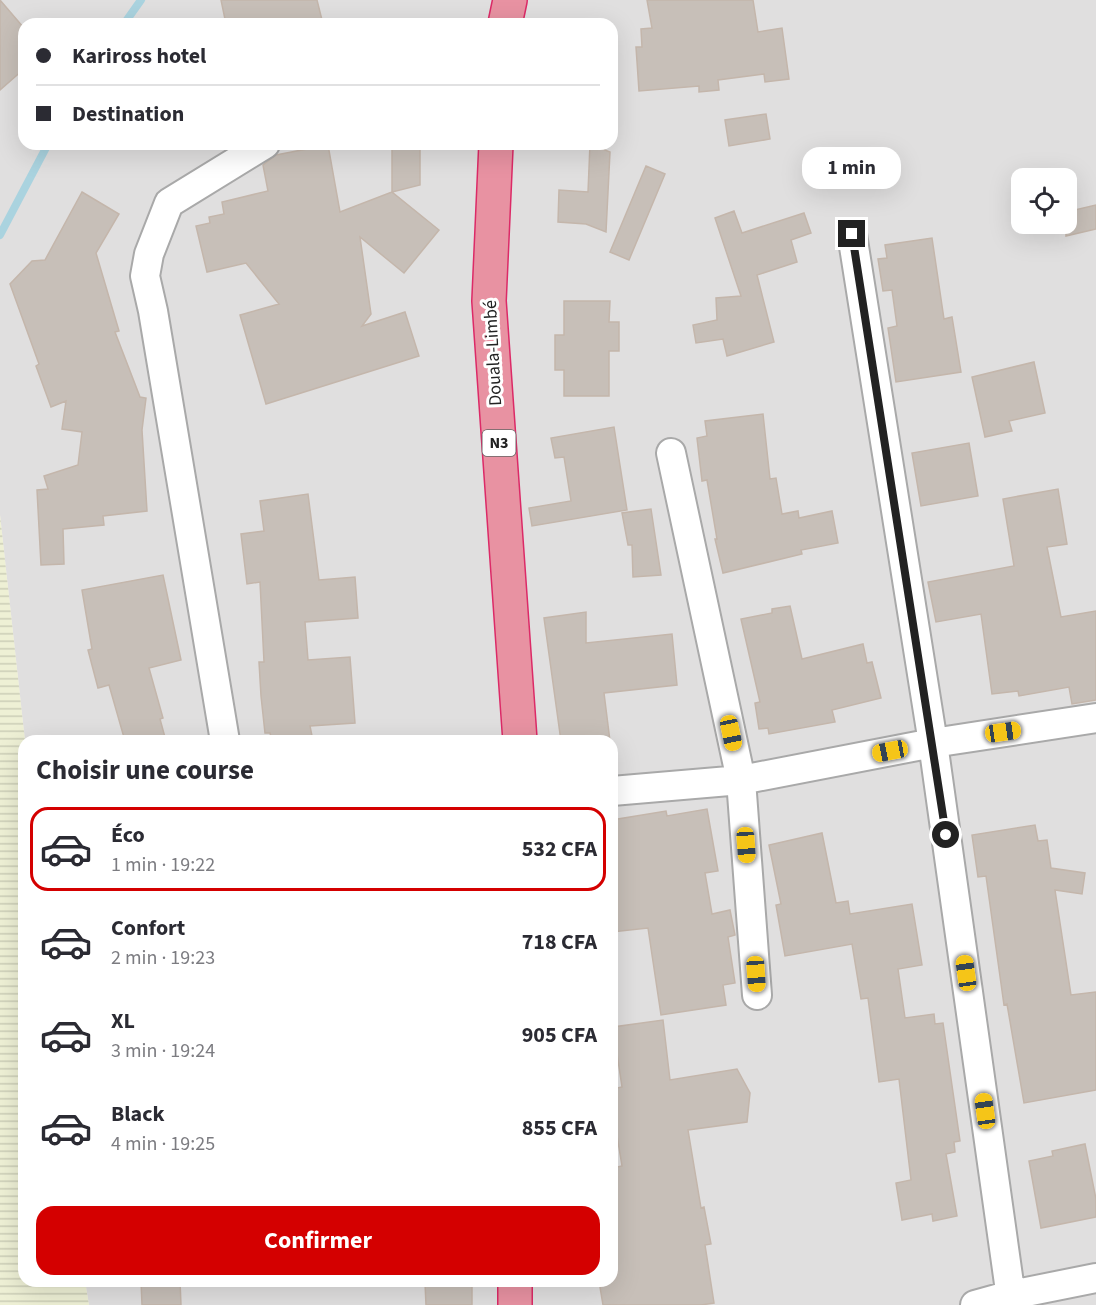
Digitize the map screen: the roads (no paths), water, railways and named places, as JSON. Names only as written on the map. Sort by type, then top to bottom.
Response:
[{"type":"highway","points":[[506,18],[510,0]]},
{"type":"highway","name":"Douala-Limbé","points":[[496,150],[489,302],[520,735]]},
{"type":"highway","points":[[515,1287],[515,1305]]},
{"type":"street","points":[[224,735],[153,311],[145,276],[149,254],[169,203],[256,150]]},
{"type":"street","points":[[852,234],[933,742],[1012,1300]]},
{"type":"street","points":[[671,453],[741,780],[757,996]]},
{"type":"street","points":[[618,790],[741,780],[933,742],[1096,718]]},
{"type":"street","points":[[975,1305],[1012,1300],[1096,1278]]},
{"type":"waterway","points":[[128,18],[141,0]]},
{"type":"waterway","points":[[0,235],[45,150]]}]
